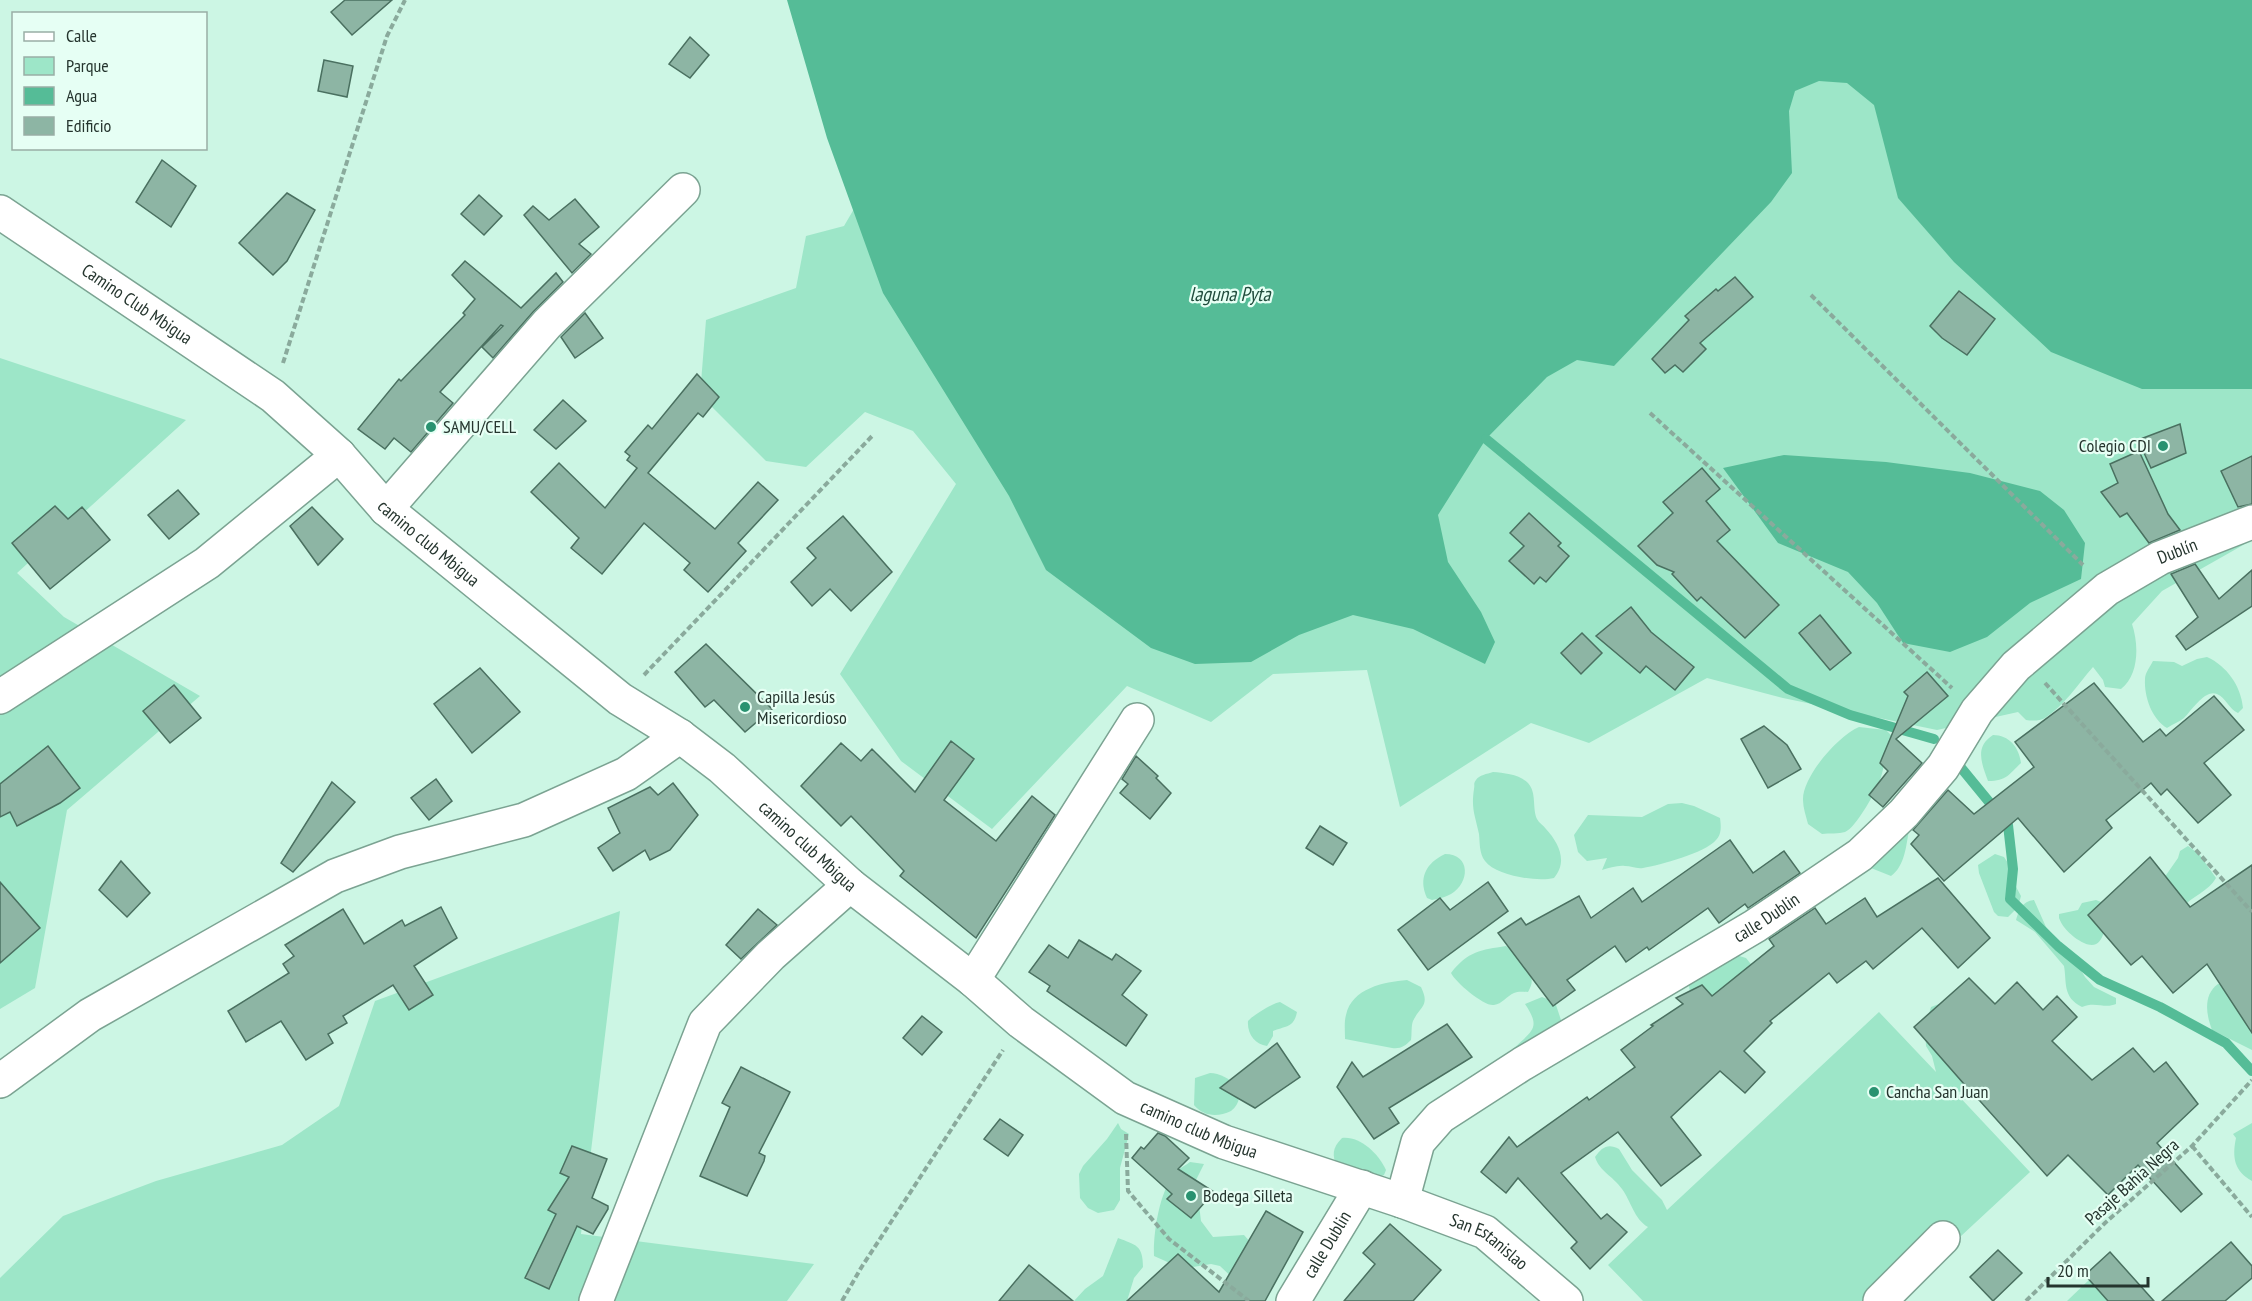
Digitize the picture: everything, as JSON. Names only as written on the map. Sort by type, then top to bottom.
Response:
[{"type":"street","points":[[386,509],[547,324],[683,190]]},
{"type":"street","name":"Camino Club Mbigua","points":[[0,212],[273,396]]},
{"type":"street","name":"camino club Mbigua","points":[[273,396],[339,455],[386,509],[620,699],[680,736],[722,768],[850,885],[973,980],[1021,1022],[1125,1098],[1224,1142],[1402,1201]]},
{"type":"street","points":[[0,697],[207,563],[339,455]]},
{"type":"street","name":"Dublín","points":[[2108,589],[2160,558],[2252,522]]},
{"type":"street","name":"calle Dublin","points":[[1402,1201],[1418,1142],[1440,1118],[1532,1058],[1755,926],[1860,855],[1904,813],[1942,767],[1977,711],[2024,660],[2108,589]]},
{"type":"street","points":[[973,980],[1137,720]]},
{"type":"street","points":[[0,1081],[90,1015],[335,876],[400,852],[524,820],[626,774],[680,736]]},
{"type":"street","points":[[597,1301],[705,1023],[771,955],[850,885]]},
{"type":"street","name":"calle Dublin","points":[[1293,1301],[1362,1187]]},
{"type":"street","name":"San Estanislao","points":[[1402,1201],[1485,1232],[1566,1301]]},
{"type":"street","points":[[1880,1301],[1943,1238]]},
{"type":"path","points":[[273,396],[387,36],[405,0]]},
{"type":"path","points":[[1811,295],[2108,589]]},
{"type":"path","points":[[1650,413],[1977,711]]},
{"type":"path","points":[[620,699],[873,435]]},
{"type":"path","points":[[2024,660],[2252,912]]},
{"type":"path","points":[[842,1301],[861,1268],[1021,1022]]},
{"type":"path","name":"Pasaje Bahia Negra","points":[[2026,1301],[2105,1223],[2192,1146],[2252,1080]]},
{"type":"path","points":[[1125,1098],[1128,1191],[1168,1239],[1249,1301]]},
{"type":"path","points":[[2192,1146],[2252,1217]]},
{"type":"green space","points":[[2252,0],[2252,540],[2162,591],[2132,624],[2136,641],[2136,659],[2131,676],[2121,689],[2105,687],[2103,680],[2093,667],[2058,707],[2041,720],[2026,720],[2018,712],[1937,730],[1783,698],[1707,678],[1589,743],[1531,723],[1400,807],[1367,670],[1273,674],[1211,722],[1127,686],[992,829],[901,761],[840,674],[956,484],[913,431],[865,412],[806,467],[766,461],[700,395],[706,320],[796,288],[806,236],[844,226],[868,185]]},
{"type":"green space","points":[[0,358],[186,420],[17,573],[64,617],[200,696],[67,810],[35,988],[0,1009]]},
{"type":"green space","points":[[2207,657],[2227,671],[2232,678],[2242,700],[2243,708],[2238,713],[2220,696],[2212,693],[2203,697],[2184,718],[2167,728],[2153,713],[2146,693],[2146,674],[2153,661],[2174,662],[2182,666]]},
{"type":"green space","points":[[1859,727],[1886,730],[1892,736],[1881,777],[1866,807],[1850,829],[1843,833],[1822,834],[1808,824],[1803,803],[1804,791],[1808,780],[1823,758],[1841,739]]},
{"type":"green space","points":[[1993,735],[2004,737],[2012,743],[2021,763],[2004,778],[1988,781],[1981,750]]},
{"type":"green space","points":[[1493,772],[1516,776],[1531,787],[1537,819],[1551,834],[1560,853],[1560,866],[1554,878],[1517,877],[1498,871],[1483,858],[1473,807],[1474,783],[1479,777]]},
{"type":"green space","points":[[1682,803],[1720,818],[1721,830],[1718,838],[1710,845],[1682,858],[1640,868],[1619,866],[1602,870],[1607,858],[1587,861],[1578,852],[1574,835],[1588,815],[1642,817],[1668,804]]},
{"type":"green space","points":[[1909,830],[1906,849],[1896,872],[1891,876],[1866,866]]},
{"type":"green space","points":[[2188,846],[2199,854],[2216,878],[2182,908],[2164,878],[2178,858],[2180,851]]},
{"type":"green space","points":[[1445,854],[1454,855],[1460,859],[1465,870],[1464,877],[1462,883],[1451,894],[1432,900],[1427,898],[1424,891],[1424,878],[1433,862]]},
{"type":"green space","points":[[1995,854],[2004,857],[2008,863],[2008,872],[2021,896],[2018,907],[2008,917],[1998,916],[1994,912],[1979,873],[1978,865]]},
{"type":"green space","points":[[2034,900],[2046,927],[2073,957],[2085,977],[2094,987],[2116,998],[2116,1004],[2082,1007],[2071,999],[2068,994],[2064,966],[2035,932],[2016,920],[2024,904]]},
{"type":"green space","points":[[2096,900],[2106,904],[2105,923],[2102,938],[2098,943],[2092,945],[2084,943],[2069,933],[2062,924],[2059,914],[2078,910],[2082,903]]},
{"type":"green space","points":[[620,911],[581,1234],[814,1264],[787,1301],[0,1301],[0,1278],[63,1216],[156,1181],[282,1145],[339,1106],[375,1001]]},
{"type":"green space","points":[[1506,946],[1530,975],[1532,982],[1528,992],[1516,992],[1500,1003],[1490,1005],[1471,994],[1451,973],[1469,956]]},
{"type":"green space","points":[[1736,955],[1746,958],[1754,968],[1745,998],[1691,998],[1688,980],[1700,971],[1708,974],[1722,960]]},
{"type":"green space","points":[[1407,980],[1421,987],[1425,998],[1425,1002],[1413,1021],[1409,1042],[1403,1047],[1395,1048],[1345,1039],[1346,1015],[1355,998],[1370,988]]},
{"type":"green space","points":[[2218,984],[2227,985],[2252,1006],[2252,1050],[2212,1030],[2207,1005],[2213,988]]},
{"type":"green space","points":[[1542,997],[1555,1002],[1561,1020],[1567,1027],[1564,1057],[1547,1067],[1536,1066],[1517,1059],[1514,1048],[1526,1037],[1534,1024],[1525,1004]]},
{"type":"green space","points":[[1280,1002],[1297,1012],[1294,1021],[1288,1026],[1273,1031],[1273,1036],[1267,1046],[1255,1041],[1250,1034],[1248,1021],[1263,1010]]},
{"type":"green space","name":"Cancha San Juan","points":[[1939,1004],[1951,1005],[1980,1090],[1970,1093],[1954,1091],[2030,1172],[1891,1301],[1643,1301],[1608,1265],[1648,1227],[1636,1215],[1622,1189],[1597,1162],[1595,1157],[1603,1148],[1612,1146],[1619,1149],[1632,1170],[1662,1200],[1667,1210],[1879,1012],[1936,1072],[1932,1056],[1926,1046],[1925,1027],[1931,1007]]},
{"type":"green space","points":[[1210,1073],[1224,1077],[1235,1086],[1239,1098],[1237,1105],[1231,1111],[1211,1115],[1202,1112],[1194,1105],[1195,1078]]},
{"type":"green space","points":[[1118,1123],[1121,1129],[1129,1134],[1120,1168],[1120,1200],[1114,1210],[1098,1213],[1088,1208],[1080,1198],[1079,1174]]},
{"type":"green space","points":[[2252,1123],[2252,1181],[2238,1168],[2234,1151],[2236,1138],[2233,1134]]},
{"type":"green space","points":[[1342,1138],[1355,1140],[1368,1147],[1383,1164],[1386,1170],[1384,1175],[1378,1177],[1337,1167],[1334,1152]]},
{"type":"green space","points":[[1190,1162],[1204,1164],[1196,1180],[1201,1221],[1213,1237],[1244,1235],[1251,1243],[1238,1283],[1220,1266],[1211,1264],[1193,1267],[1182,1263],[1172,1264],[1154,1256],[1156,1223],[1162,1198],[1172,1177]]},
{"type":"green space","points":[[1118,1238],[1137,1247],[1143,1260],[1143,1267],[1134,1278],[1127,1301],[1074,1301],[1085,1289],[1103,1276]]},
{"type":"green space","points":[[2090,1279],[2144,1301],[2067,1301]]},
{"type":"water","name":"laguna Pyta","points":[[787,0],[2252,0],[2252,389],[2142,389],[2051,352],[1954,262],[1898,198],[1874,105],[1847,83],[1819,81],[1795,91],[1789,111],[1792,173],[1771,202],[1614,366],[1577,360],[1547,377],[1486,439],[1438,515],[1448,562],[1481,612],[1495,642],[1485,664],[1413,629],[1353,615],[1299,635],[1251,662],[1195,664],[1151,648],[1046,570],[1009,496],[883,293],[827,138]]},
{"type":"water","points":[[1784,455],[1886,462],[1970,473],[2040,491],[2064,510],[2085,543],[2081,579],[2030,603],[1987,637],[1950,652],[1903,643],[1877,603],[1848,572],[1778,543],[1723,468]]},
{"type":"building","points":[[345,0],[392,0],[352,35],[331,12]]},
{"type":"building","points":[[690,37],[709,55],[690,78],[669,64]]},
{"type":"building","points":[[324,60],[353,66],[347,97],[318,91]]},
{"type":"building","points":[[162,160],[196,186],[171,227],[136,202]]},
{"type":"building","points":[[287,193],[315,210],[287,261],[273,275],[239,243]]},
{"type":"building","points":[[479,195],[502,216],[484,235],[461,214]]},
{"type":"building","points":[[575,199],[599,227],[579,244],[591,254],[572,273],[524,215],[533,206],[549,220]]},
{"type":"building","points":[[465,261],[521,308],[556,273],[563,282],[493,358],[482,347],[503,326],[501,325],[440,392],[453,403],[411,452],[394,438],[385,449],[358,429],[399,379],[401,381],[465,315],[463,313],[475,299],[452,275]]},
{"type":"building","points":[[1735,277],[1753,297],[1700,343],[1706,349],[1683,372],[1675,365],[1665,373],[1652,359],[1689,320],[1685,316],[1716,289],[1718,291]]},
{"type":"building","points":[[1959,291],[1995,319],[1967,355],[1942,338],[1930,326]]},
{"type":"building","points":[[585,313],[603,338],[575,358],[561,337]]},
{"type":"building","points":[[697,374],[719,397],[703,417],[698,413],[648,473],[715,529],[758,482],[778,500],[738,543],[746,551],[708,592],[684,570],[690,563],[644,523],[602,574],[571,548],[579,538],[531,492],[559,463],[605,508],[637,468],[627,460],[630,456],[625,452],[648,425],[652,429]]},
{"type":"building","points":[[563,400],[586,421],[556,449],[534,430]]},
{"type":"building","name":"Colegio CDI","points":[[2180,424],[2186,453],[2151,468],[2138,440]]},
{"type":"building","points":[[2139,451],[2168,514],[2180,530],[2149,543],[2127,513],[2120,517],[2101,492],[2118,483],[2110,464]]},
{"type":"building","points":[[2252,456],[2252,504],[2238,507],[2221,471]]},
{"type":"building","points":[[1702,468],[1720,489],[1706,501],[1730,530],[1717,541],[1779,605],[1745,638],[1701,597],[1697,601],[1672,574],[1674,572],[1657,565],[1638,546],[1673,513],[1663,502]]},
{"type":"building","points":[[178,490],[199,514],[169,539],[148,515]]},
{"type":"building","points":[[55,506],[68,519],[82,507],[110,540],[50,589],[12,543]]},
{"type":"building","points":[[312,507],[343,539],[318,565],[290,526]]},
{"type":"building","points":[[1529,513],[1561,543],[1558,546],[1569,556],[1546,582],[1540,577],[1534,584],[1509,561],[1524,546],[1510,533]]},
{"type":"building","points":[[843,516],[892,572],[851,611],[830,589],[812,606],[791,582],[816,558],[807,548]]},
{"type":"building","points":[[2195,564],[2219,599],[2252,570],[2252,606],[2186,650],[2176,636],[2198,617],[2171,574]]},
{"type":"building","points":[[1631,607],[1651,632],[1694,667],[1675,690],[1646,666],[1640,673],[1596,636]]},
{"type":"building","points":[[1820,615],[1851,653],[1830,670],[1799,633]]},
{"type":"building","points":[[1582,633],[1602,653],[1581,674],[1561,653]]},
{"type":"building","points":[[706,644],[772,709],[745,732],[714,700],[705,707],[675,672]]},
{"type":"building","points":[[480,668],[520,712],[472,753],[434,704]]},
{"type":"building","points":[[1927,672],[1948,696],[1896,739],[1922,763],[1883,807],[1869,795],[1888,771],[1880,763],[1908,696],[1904,692]]},
{"type":"building","points":[[2094,683],[2143,742],[2160,729],[2166,736],[2214,696],[2244,730],[2204,763],[2231,795],[2198,823],[2167,789],[2161,795],[2151,783],[2106,820],[2112,828],[2064,872],[2018,818],[1944,881],[1911,844],[1919,835],[1913,830],[1948,790],[1974,814],[2034,767],[2015,742]]},
{"type":"building","points":[[174,685],[201,718],[170,743],[143,711]]},
{"type":"building","points":[[1764,726],[1787,745],[1801,769],[1768,788],[1741,739]]},
{"type":"building","points":[[951,741],[974,759],[944,800],[996,841],[1032,796],[1055,815],[976,938],[900,876],[904,871],[851,816],[841,826],[801,786],[841,743],[861,761],[872,749],[915,792]]},
{"type":"building","points":[[48,746],[80,788],[60,803],[17,826],[10,812],[0,817],[0,784]]},
{"type":"building","points":[[1136,756],[1158,776],[1156,778],[1171,793],[1150,819],[1120,793],[1128,784],[1122,779]]},
{"type":"building","points":[[436,779],[452,801],[429,820],[411,798]]},
{"type":"building","points":[[332,782],[355,802],[293,872],[281,863]]},
{"type":"building","points":[[673,783],[698,815],[670,850],[650,860],[645,850],[613,871],[598,848],[620,833],[608,808],[650,787],[658,795]]},
{"type":"building","points":[[1320,826],[1347,843],[1333,865],[1306,848]]},
{"type":"building","points":[[1730,840],[1753,873],[1784,851],[1800,873],[1748,908],[1745,904],[1719,923],[1708,908],[1649,950],[1647,947],[1626,962],[1615,946],[1567,980],[1575,990],[1553,1006],[1498,933],[1521,918],[1526,925],[1579,896],[1591,918],[1633,888],[1642,902]]},
{"type":"building","points":[[2150,857],[2190,907],[2252,865],[2252,1033],[2207,964],[2173,993],[2142,956],[2131,965],[2088,915]]},
{"type":"building","points":[[121,861],[150,893],[127,917],[99,890]]},
{"type":"building","points":[[1938,878],[1990,938],[1958,968],[1922,928],[1873,969],[1866,961],[1837,983],[1829,973],[1770,1021],[1772,1023],[1744,1051],[1765,1072],[1745,1093],[1720,1071],[1671,1117],[1701,1155],[1661,1186],[1618,1132],[1561,1173],[1601,1219],[1607,1214],[1627,1232],[1590,1269],[1571,1248],[1577,1242],[1518,1178],[1506,1193],[1481,1172],[1509,1137],[1517,1147],[1587,1097],[1589,1100],[1635,1067],[1621,1050],[1653,1026],[1651,1025],[1683,1004],[1676,998],[1702,985],[1712,996],[1774,946],[1769,939],[1815,908],[1826,924],[1865,898],[1877,917]]},
{"type":"building","points":[[0,882],[40,928],[0,963]]},
{"type":"building","points":[[1488,882],[1508,911],[1428,970],[1398,930],[1440,898],[1450,910]]},
{"type":"building","points":[[441,907],[457,938],[414,966],[433,995],[409,1010],[393,985],[343,1016],[347,1023],[328,1034],[333,1043],[306,1060],[281,1021],[246,1042],[228,1011],[289,973],[283,964],[294,956],[285,945],[343,909],[364,944],[402,920],[405,926]]},
{"type":"building","points":[[758,909],[777,925],[741,959],[726,945]]},
{"type":"building","points":[[1079,940],[1112,960],[1116,954],[1141,971],[1122,995],[1147,1015],[1126,1046],[1047,991],[1050,986],[1029,972],[1049,945],[1068,958]]},
{"type":"building","points":[[1969,978],[1995,1004],[2017,982],[2043,1010],[2057,996],[2077,1017],[2052,1041],[2092,1080],[2133,1048],[2154,1072],[2166,1062],[2198,1104],[2157,1143],[2202,1194],[2181,1212],[2138,1165],[2108,1195],[2068,1155],[2047,1176],[1980,1101],[1962,1086],[1964,1084],[1914,1027]]},
{"type":"building","points":[[922,1016],[942,1032],[922,1055],[903,1038]]},
{"type":"building","points":[[1447,1024],[1472,1057],[1389,1108],[1399,1123],[1374,1139],[1337,1087],[1352,1062],[1363,1077]]},
{"type":"building","points":[[1277,1043],[1300,1077],[1255,1108],[1220,1088]]},
{"type":"building","points":[[741,1067],[790,1092],[759,1153],[765,1156],[764,1161],[747,1196],[700,1176],[730,1107],[722,1103]]},
{"type":"building","points":[[1000,1119],[1023,1135],[1008,1156],[984,1139]]},
{"type":"building","points":[[1158,1133],[1165,1136],[1189,1158],[1178,1169],[1214,1192],[1191,1218],[1167,1199],[1172,1194],[1132,1158],[1141,1147],[1144,1149]]},
{"type":"building","points":[[572,1146],[607,1159],[592,1198],[608,1206],[608,1209],[593,1234],[577,1226],[549,1289],[525,1278],[556,1214],[548,1210],[569,1177],[560,1173]]},
{"type":"building","points":[[1266,1211],[1303,1232],[1265,1301],[1127,1301],[1178,1254],[1219,1292]]},
{"type":"building","points":[[1390,1224],[1441,1270],[1413,1301],[1344,1301],[1375,1264],[1363,1253]]},
{"type":"building","points":[[2231,1242],[2252,1266],[2252,1278],[2225,1301],[2162,1301]]},
{"type":"building","points":[[1998,1250],[2022,1273],[1993,1301],[1970,1277]]},
{"type":"building","points":[[2110,1252],[2154,1301],[2108,1301],[2085,1275]]},
{"type":"building","points":[[1029,1265],[1073,1301],[999,1301]]},
{"type":"waterway","points":[[1486,439],[1788,689],[1850,715],[1934,739]]},
{"type":"waterway","points":[[1958,764],[2008,825],[2013,869],[2010,899],[2058,946],[2100,980],[2160,1007],[2226,1043],[2252,1071]]},
{"type":"place","name":"SAMU/CELL","points":[[431,427]]},
{"type":"place","name":"Colegio CDI","points":[[2163,446]]},
{"type":"place","name":"Capilla Jesús Misericordioso","points":[[745,707]]},
{"type":"place","name":"Cancha San Juan","points":[[1874,1092]]},
{"type":"place","name":"Bodega Silleta","points":[[1191,1196]]}]
